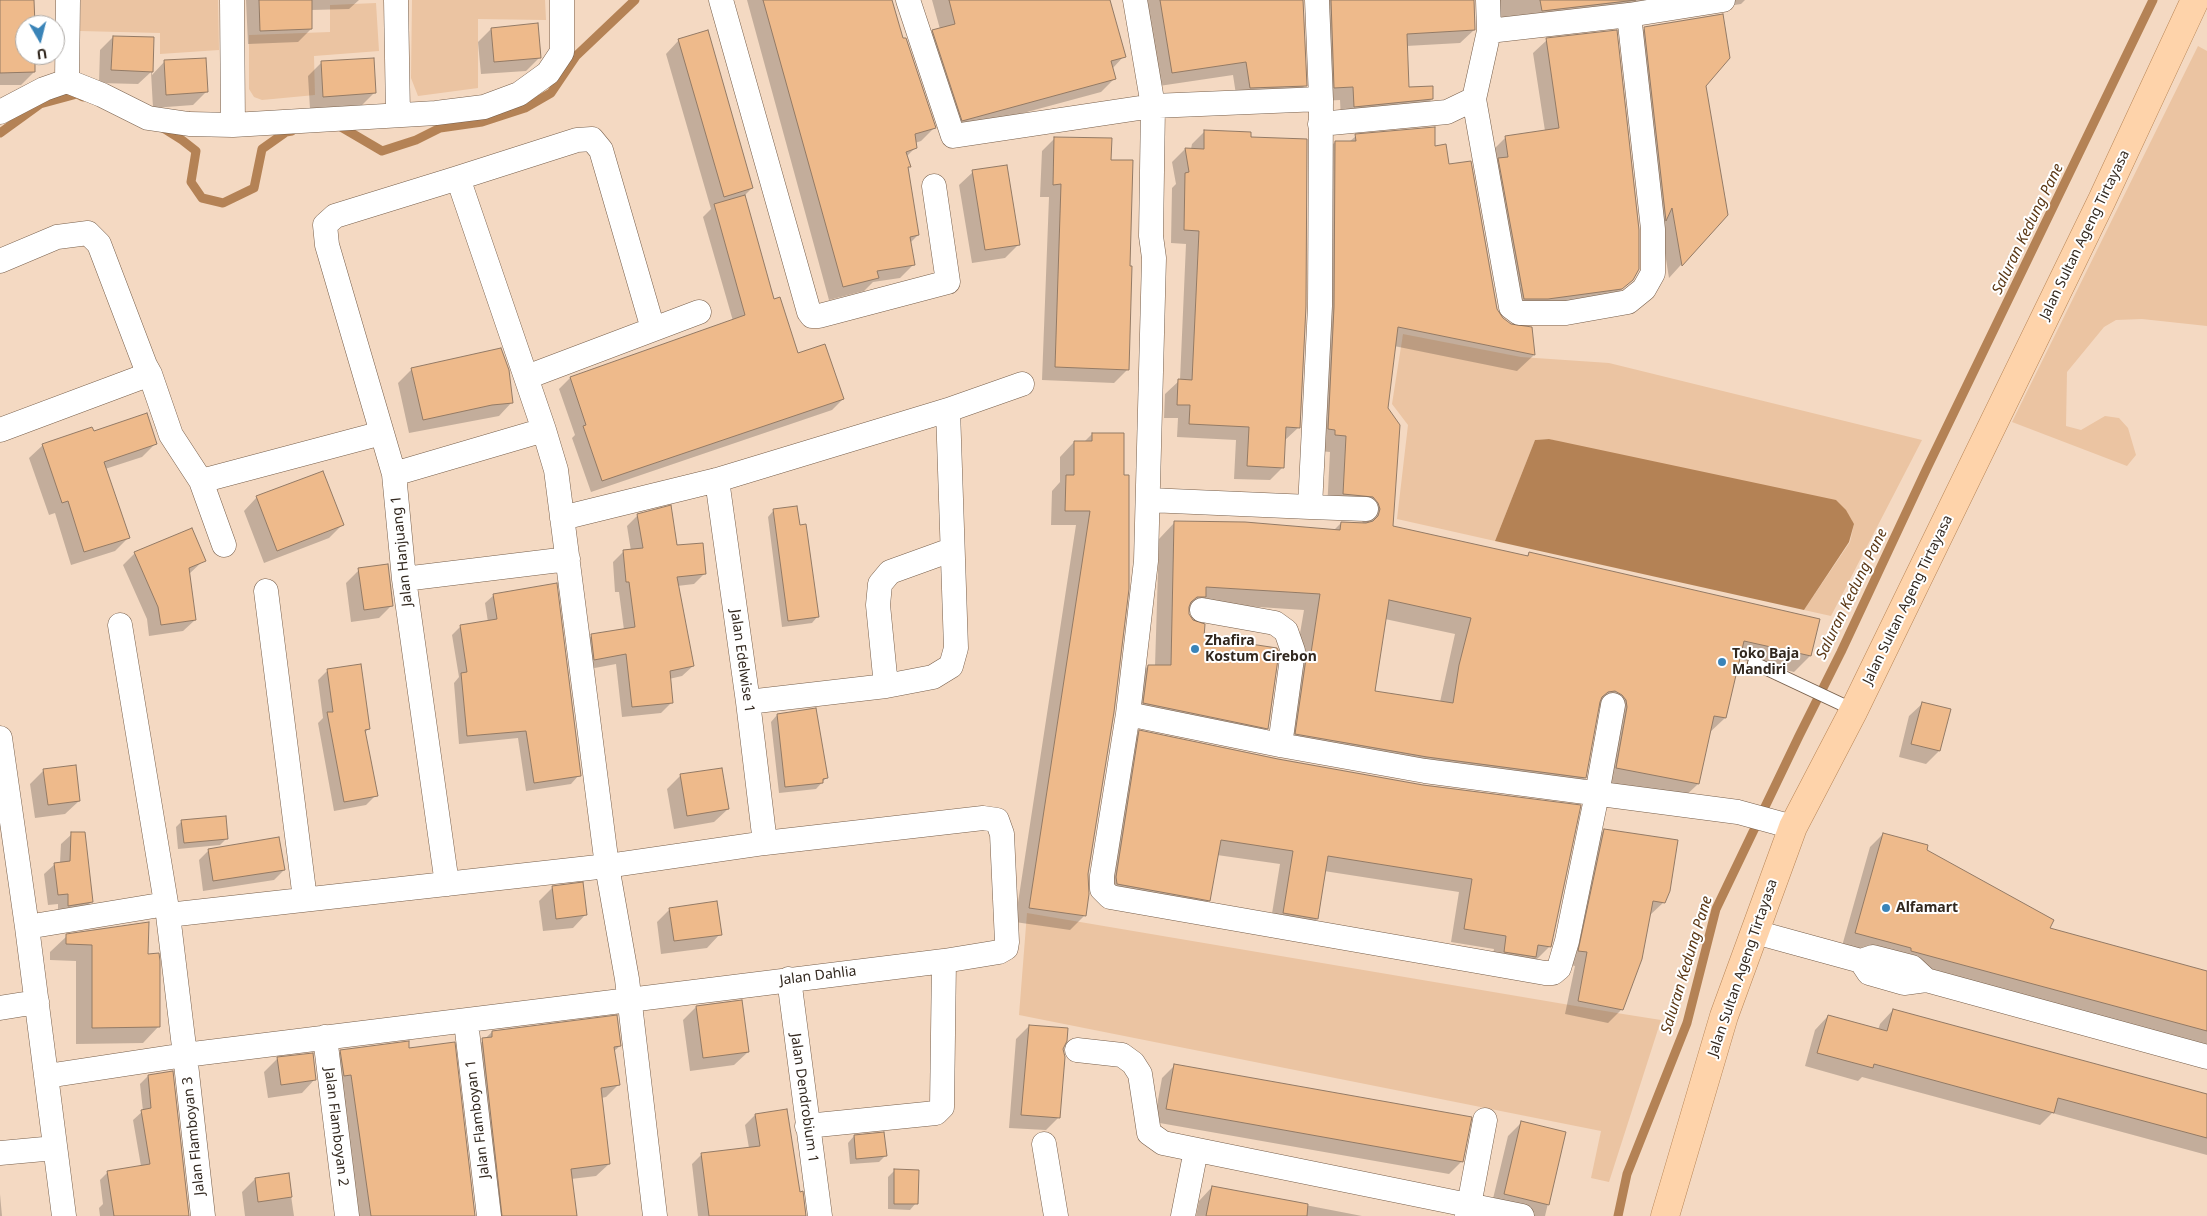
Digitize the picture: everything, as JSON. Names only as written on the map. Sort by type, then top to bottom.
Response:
[{"type":"main road","name":"Jalan Sultan Ageng Tirtayasa","points":[[1665,1216],[1724,1016],[1755,932],[1782,825],[1847,707],[2102,200],[2195,0]]},
{"type":"street","points":[[67,82],[68,0]]},
{"type":"street","points":[[232,0],[233,125]]},
{"type":"street","points":[[396,0],[398,114]]},
{"type":"street","points":[[0,112],[44,89],[67,82],[102,94],[148,118],[188,124],[233,125],[436,113],[484,107],[519,94],[548,73],[562,52],[562,0]]},
{"type":"street","points":[[721,0],[806,302],[812,316],[819,316],[948,282],[934,186]]},
{"type":"street","points":[[908,0],[953,136],[1153,106],[1321,99]]},
{"type":"street","points":[[1135,0],[1153,106],[1151,236],[1154,258],[1148,500],[1145,580],[1128,714],[1102,876],[1102,889],[1110,897],[1553,973],[1559,968],[1567,941],[1613,705]]},
{"type":"street","points":[[1310,507],[1320,306],[1321,99],[1317,0]]},
{"type":"street","points":[[1488,0],[1489,31],[1474,99],[1511,307],[1519,313],[1566,313],[1628,302],[1644,288],[1653,274],[1653,238],[1630,14]]},
{"type":"street","points":[[1489,31],[1630,14],[1723,0]]},
{"type":"street","points":[[1320,124],[1447,112],[1474,99]]},
{"type":"street","points":[[653,330],[601,150],[592,139],[577,140],[458,178],[527,377],[556,470],[607,866],[629,999],[655,1216]]},
{"type":"street","name":"Jalan Hanjuang 1","points":[[447,884],[404,579],[394,474],[327,245],[324,225],[335,216],[458,178]]},
{"type":"street","points":[[0,261],[58,237],[88,233],[99,244],[150,374],[171,434],[201,481],[224,546]]},
{"type":"street","points":[[527,377],[699,312]]},
{"type":"street","points":[[0,430],[150,374]]},
{"type":"street","points":[[562,518],[717,480],[948,410],[1022,384]]},
{"type":"street","points":[[748,702],[886,686],[933,677],[951,666],[956,648],[951,550],[948,410]]},
{"type":"street","points":[[394,474],[544,430]]},
{"type":"street","points":[[201,481],[382,433]]},
{"type":"street","name":"Jalan Edelwise 1","points":[[717,480],[748,702],[765,843]]},
{"type":"street","points":[[1148,500],[1366,509]]},
{"type":"street","points":[[886,686],[878,604],[880,584],[890,572],[951,550]]},
{"type":"street","points":[[404,579],[568,559]]},
{"type":"street","points":[[266,591],[305,899]]},
{"type":"street","points":[[1202,610],[1275,623],[1286,631],[1293,651],[1280,745]]},
{"type":"street","name":"Jalan Flamboyan 3","points":[[120,625],[167,910],[203,1216]]},
{"type":"street","points":[[1128,714],[1280,745],[1425,771],[1738,812],[1782,825]]},
{"type":"street","points":[[0,738],[9,857],[27,928],[64,1216]]},
{"type":"street","name":"Jalan Dahlia","points":[[47,1076],[185,1055],[324,1037],[466,1022],[629,999],[944,961],[999,952],[1006,948],[1002,834],[997,820],[983,818],[765,843]]},
{"type":"street","points":[[27,928],[167,910],[305,899],[607,866],[765,843]]},
{"type":"street","points":[[1755,932],[1861,961],[1869,973],[1904,983],[1926,980],[2207,1057]]},
{"type":"street","points":[[807,1126],[936,1113],[942,1107],[944,961]]},
{"type":"street","name":"Jalan Dendrobium 1","points":[[789,979],[820,1216]]},
{"type":"street","points":[[0,1008],[37,1002]]},
{"type":"street","name":"Jalan Flamboyan 1","points":[[466,1022],[489,1216]]},
{"type":"street","name":"Jalan Flamboyan 2","points":[[324,1037],[347,1216]]},
{"type":"street","points":[[1077,1050],[1122,1055],[1133,1063],[1140,1074],[1149,1133],[1163,1143],[1468,1211],[1522,1216]]},
{"type":"street","points":[[1468,1211],[1486,1120]]},
{"type":"street","points":[[1044,1144],[1056,1216]]},
{"type":"street","points":[[0,1153],[55,1148]]},
{"type":"street","points":[[1183,1216],[1196,1150]]},
{"type":"lane","points":[[1754,663],[1847,707]]},
{"type":"shaded area","points":[[81,0],[218,0],[219,50],[160,54],[160,33],[80,31]]},
{"type":"shaded area","points":[[412,0],[545,0],[546,20],[478,19],[478,88],[418,96],[411,78]]},
{"type":"shaded area","points":[[376,3],[379,51],[314,56],[315,95],[262,100],[254,97],[249,89],[249,35],[330,32],[330,5]]},
{"type":"shaded area","points":[[2198,46],[2207,51],[2207,326],[2142,319],[2116,320],[2104,327],[2067,372],[2066,426],[2081,430],[2105,416],[2119,418],[2128,428],[2136,455],[2127,466],[2012,422]]},
{"type":"shaded area","points":[[1403,334],[1521,357],[1609,363],[1922,440],[1831,616],[1804,610],[1850,542],[1854,524],[1549,439],[1535,440],[1495,541],[1397,519],[1408,425],[1392,404]]},
{"type":"shaded area","points":[[1549,439],[1836,500],[1846,510],[1854,524],[1849,542],[1804,610],[1495,541],[1535,440]]},
{"type":"shaded area","points":[[1027,913],[1661,1020],[1609,1182],[1591,1178],[1601,1131],[1019,1015]]},
{"type":"building","points":[[0,0],[34,0],[35,15],[15,15],[15,65],[35,65],[35,72],[0,73]]},
{"type":"building","points":[[259,0],[312,0],[312,29],[260,31]]},
{"type":"building","points":[[763,0],[892,0],[903,38],[906,38],[936,128],[915,134],[917,148],[906,152],[911,167],[908,167],[919,235],[910,237],[915,265],[877,271],[879,278],[843,287]]},
{"type":"building","points":[[949,0],[1110,0],[1126,57],[1111,61],[1116,79],[962,121],[932,30],[955,24]]},
{"type":"building","points":[[1160,0],[1303,0],[1307,86],[1250,88],[1246,62],[1172,73]]},
{"type":"building","points":[[1331,0],[1474,0],[1475,30],[1407,34],[1409,87],[1433,86],[1433,99],[1354,107],[1353,87],[1334,88]]},
{"type":"building","points":[[1540,0],[1636,0],[1542,11]]},
{"type":"building","points":[[1723,14],[1730,58],[1706,86],[1728,215],[1682,266],[1672,208],[1666,221],[1644,27]]},
{"type":"building","points":[[538,23],[541,58],[494,62],[491,28]]},
{"type":"building","points":[[708,30],[753,188],[724,197],[678,39]]},
{"type":"building","points":[[1617,30],[1639,230],[1639,269],[1633,280],[1622,289],[1548,299],[1524,299],[1498,158],[1508,157],[1505,136],[1559,128],[1546,38]]},
{"type":"building","points":[[113,36],[154,37],[153,72],[111,70]]},
{"type":"building","points":[[206,58],[208,92],[166,95],[164,60]]},
{"type":"building","points":[[374,58],[376,93],[323,97],[321,61]]},
{"type":"building","points":[[1435,127],[1435,146],[1446,144],[1449,164],[1471,161],[1497,309],[1503,318],[1511,324],[1532,327],[1535,355],[1398,327],[1388,408],[1400,425],[1393,526],[1528,556],[1529,552],[1820,619],[1811,656],[1744,641],[1726,718],[1714,716],[1699,784],[1616,768],[1627,707],[1626,700],[1615,691],[1608,692],[1602,697],[1600,702],[1586,778],[1427,757],[1295,734],[1307,652],[1311,653],[1320,594],[1206,587],[1206,597],[1197,597],[1191,602],[1189,607],[1189,614],[1193,620],[1205,624],[1204,637],[1277,648],[1279,652],[1268,729],[1143,703],[1148,665],[1171,665],[1174,521],[1245,522],[1340,530],[1341,522],[1366,523],[1373,521],[1378,516],[1380,509],[1373,497],[1343,494],[1346,436],[1335,435],[1335,430],[1328,429],[1334,307],[1335,141],[1356,141],[1355,134]],"holes":[[[1389,600],[1471,618],[1459,665],[1453,703],[1375,691]]]},
{"type":"building","points":[[1204,130],[1251,132],[1251,137],[1307,139],[1306,306],[1300,428],[1286,427],[1284,468],[1247,466],[1249,427],[1189,424],[1190,405],[1177,405],[1178,379],[1192,380],[1199,231],[1184,230],[1185,173],[1189,172],[1185,148],[1204,149]]},
{"type":"building","points":[[1054,137],[1112,138],[1111,160],[1133,160],[1129,370],[1055,367],[1061,184],[1053,185]]},
{"type":"building","points":[[1007,165],[1020,245],[985,250],[972,170]]},
{"type":"building","points":[[745,195],[774,299],[780,297],[798,353],[825,344],[844,399],[602,481],[583,426],[586,425],[570,377],[745,315],[714,204]]},
{"type":"building","points":[[501,348],[509,370],[513,403],[492,405],[423,420],[411,368]]},
{"type":"building","points":[[147,413],[157,444],[104,462],[130,538],[84,552],[68,501],[62,503],[42,444],[92,427],[94,431]]},
{"type":"building","points":[[1092,433],[1124,433],[1124,475],[1129,475],[1129,589],[1114,712],[1088,874],[1089,894],[1086,916],[1029,908],[1090,511],[1065,511],[1066,475],[1074,475],[1074,441],[1092,441]]},
{"type":"building","points":[[323,471],[344,525],[277,551],[256,496]]},
{"type":"building","points":[[671,505],[677,545],[703,543],[706,574],[677,577],[694,666],[670,671],[673,703],[632,707],[626,654],[594,660],[591,634],[635,627],[629,582],[626,582],[623,550],[643,548],[637,514]]},
{"type":"building","points":[[797,506],[800,525],[806,524],[819,617],[788,621],[773,509]]},
{"type":"building","points":[[192,528],[206,561],[189,568],[196,620],[161,625],[158,607],[134,552]]},
{"type":"building","points":[[388,564],[393,606],[364,610],[358,568]]},
{"type":"building","points":[[557,583],[581,776],[534,783],[526,731],[467,736],[461,673],[467,672],[460,625],[497,619],[493,594]]},
{"type":"building","points":[[361,664],[370,729],[365,730],[378,796],[344,802],[327,712],[333,712],[327,669]]},
{"type":"building","points":[[1922,702],[1951,709],[1940,751],[1911,744]]},
{"type":"building","points":[[816,708],[828,778],[823,779],[823,783],[785,787],[777,714]]},
{"type":"building","points":[[1139,730],[1278,759],[1423,785],[1581,805],[1551,947],[1538,945],[1536,957],[1504,952],[1506,936],[1464,929],[1472,879],[1328,856],[1318,919],[1283,913],[1293,851],[1221,840],[1210,901],[1117,884],[1116,877]]},
{"type":"building","points":[[76,765],[80,801],[48,805],[43,769]]},
{"type":"building","points":[[722,768],[729,809],[687,816],[680,774]]},
{"type":"building","points":[[226,816],[228,839],[184,843],[181,820]]},
{"type":"building","points":[[1604,829],[1678,840],[1670,891],[1665,903],[1653,901],[1642,959],[1623,1010],[1578,1001],[1587,952],[1578,951]]},
{"type":"building","points":[[71,832],[85,832],[93,902],[68,906],[68,894],[58,895],[54,863],[70,861]]},
{"type":"building","points":[[1883,833],[1928,845],[1927,850],[2054,920],[2050,928],[2207,971],[2207,1031],[1911,951],[1911,948],[1855,933]]},
{"type":"building","points":[[279,837],[285,870],[213,881],[208,849]]},
{"type":"building","points":[[583,882],[587,915],[556,919],[552,886]]},
{"type":"building","points":[[717,901],[722,935],[674,941],[669,908]]},
{"type":"building","points":[[149,922],[148,954],[159,953],[160,961],[160,1027],[92,1028],[92,945],[66,944],[66,934]]},
{"type":"building","points":[[742,1000],[749,1052],[703,1058],[696,1006]]},
{"type":"building","points":[[1893,1009],[2207,1094],[2207,1138],[2058,1098],[2054,1113],[1874,1064],[1873,1068],[1817,1053],[1828,1015],[1887,1031]]},
{"type":"building","points":[[617,1015],[621,1046],[614,1047],[620,1085],[601,1088],[610,1164],[571,1169],[577,1216],[502,1216],[482,1038],[492,1037],[492,1031]]},
{"type":"building","points":[[1029,1025],[1068,1028],[1067,1041],[1063,1049],[1065,1057],[1060,1118],[1021,1115]]},
{"type":"building","points":[[409,1041],[409,1048],[455,1042],[475,1216],[371,1216],[351,1075],[344,1076],[340,1050]]},
{"type":"building","points":[[313,1053],[316,1080],[281,1085],[277,1057]]},
{"type":"building","points":[[1174,1064],[1472,1117],[1463,1162],[1166,1109]]},
{"type":"building","points":[[173,1071],[189,1216],[114,1216],[107,1171],[150,1164],[141,1110],[151,1108],[148,1075]]},
{"type":"building","points":[[787,1109],[800,1192],[803,1191],[806,1216],[709,1216],[701,1153],[760,1146],[755,1114]]},
{"type":"building","points":[[1521,1121],[1566,1132],[1549,1205],[1504,1194]]},
{"type":"building","points":[[884,1132],[887,1156],[856,1159],[854,1135]]},
{"type":"building","points":[[894,1169],[919,1170],[918,1204],[894,1204]]},
{"type":"building","points":[[289,1173],[292,1197],[258,1202],[255,1178]]},
{"type":"building","points":[[1212,1186],[1308,1204],[1307,1216],[1206,1216]]},
{"type":"waterway","points":[[336,124],[382,151],[416,140],[440,128],[482,122],[525,108],[551,93],[576,56],[635,0]]},
{"type":"waterway","name":"Saluran Kedung Pane","points":[[1618,1216],[1627,1174],[1687,1023],[1716,909],[2153,0]]},
{"type":"waterway","points":[[0,133],[40,104],[77,94],[83,97]]},
{"type":"waterway","points":[[163,128],[196,151],[191,182],[202,198],[223,203],[254,188],[262,149],[286,132],[292,131]]},
{"type":"place","name":"Zhafira Kostum Cirebon","points":[[1195,649]]},
{"type":"place","name":"Toko Baja Mandiri","points":[[1722,662]]},
{"type":"place","name":"Alfamart","points":[[1886,908]]}]
